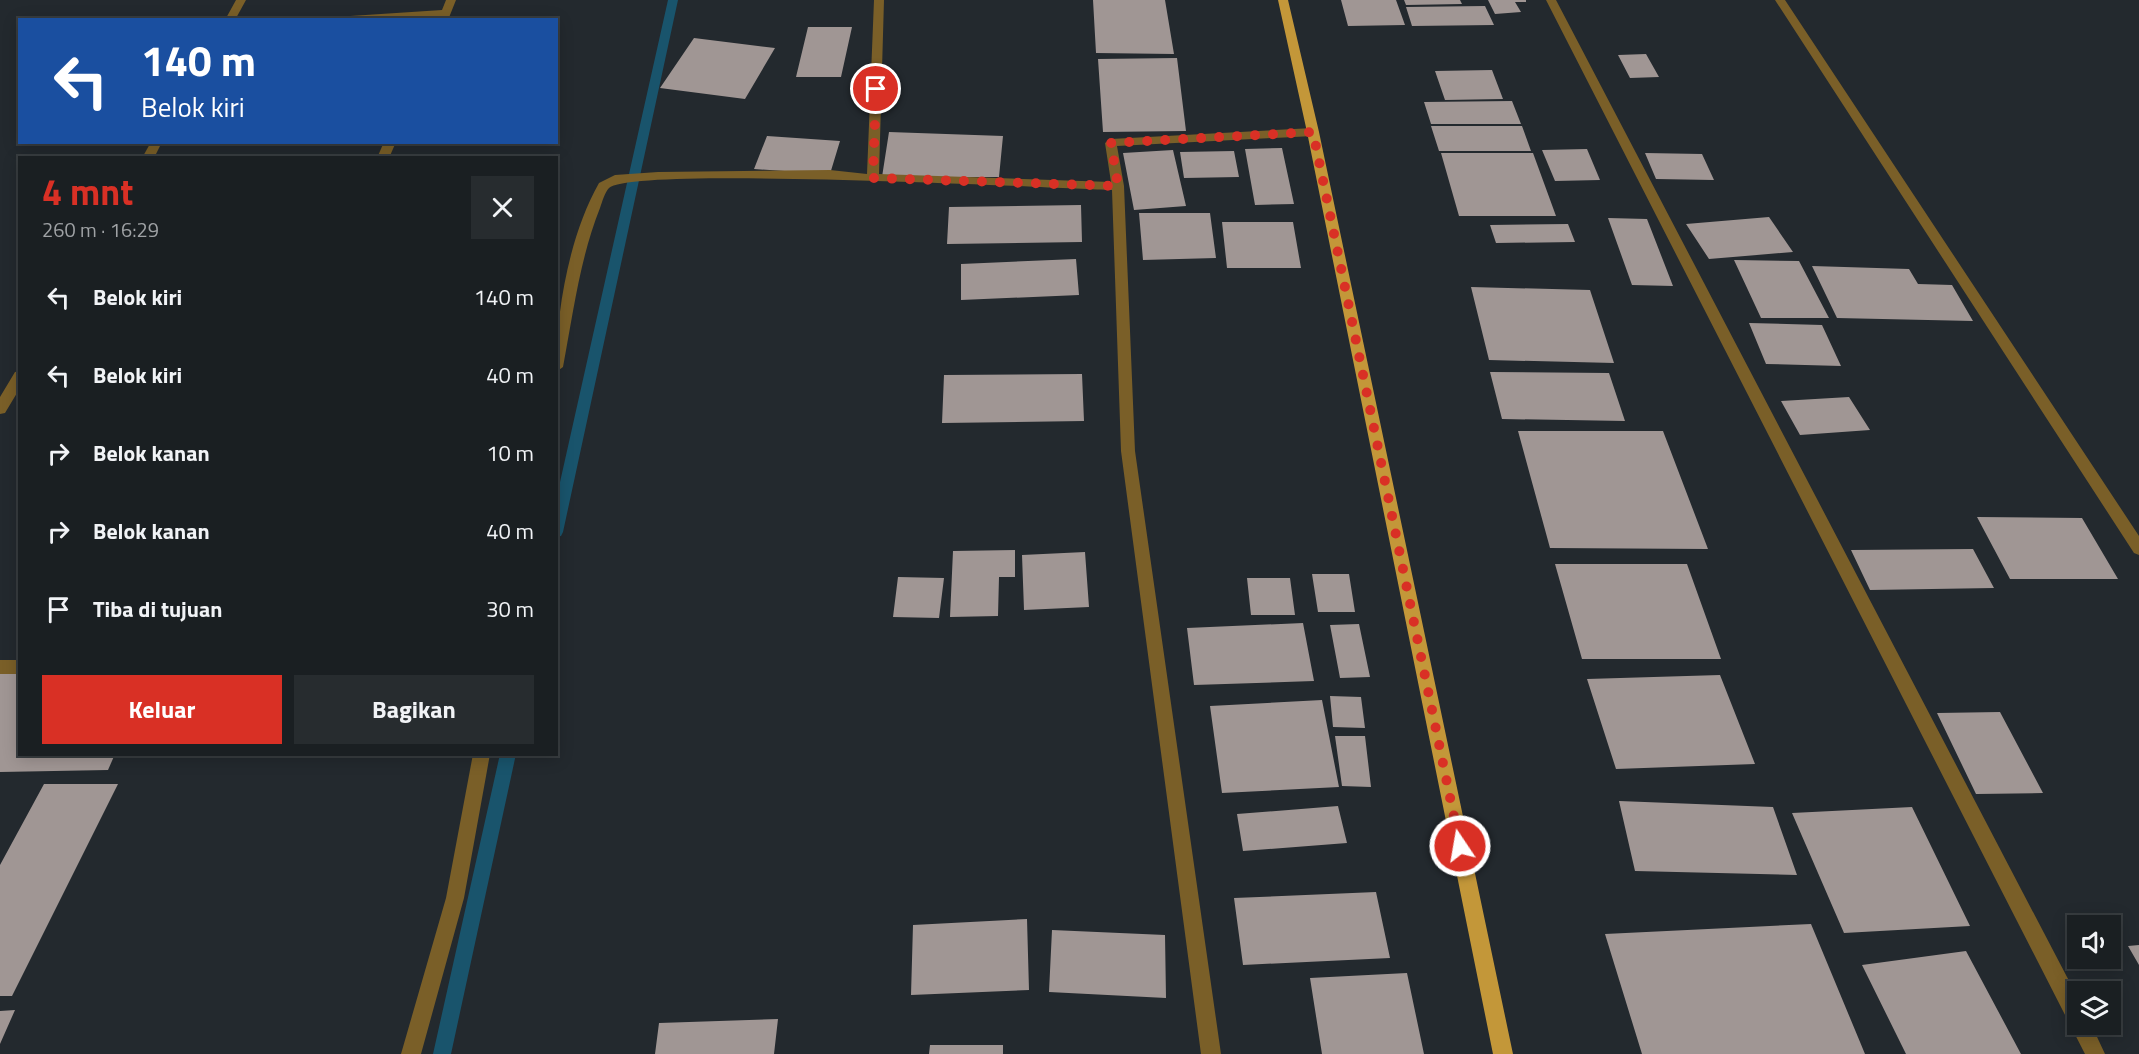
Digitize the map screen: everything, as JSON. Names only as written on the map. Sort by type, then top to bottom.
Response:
[{"type":"main road","points":[[1283,0],[1313,132],[1503,1054]]},
{"type":"street","points":[[231,18],[241,0]]},
{"type":"street","points":[[389,18],[444,16],[452,0]]},
{"type":"street","points":[[873,178],[879,0]]},
{"type":"street","points":[[1551,0],[2067,998]]},
{"type":"street","points":[[1780,0],[2139,549]]},
{"type":"street","points":[[1211,1054],[1128,451],[1118,186],[1111,143],[1313,132]]},
{"type":"street","points":[[558,357],[582,237],[603,186],[615,179],[658,176],[830,174],[873,178],[1118,186]]},
{"type":"street","points":[[0,409],[18,379]]},
{"type":"street","points":[[0,667],[18,667]]},
{"type":"street","points":[[411,1054],[455,898],[482,756]]},
{"type":"street","points":[[2086,1035],[2095,1054]]},
{"type":"building","points":[[1093,0],[1165,0],[1174,54],[1096,53]]},
{"type":"building","points":[[1341,0],[1396,0],[1405,25],[1348,26]]},
{"type":"building","points":[[1404,0],[1460,0],[1462,4],[1406,5]]},
{"type":"building","points":[[1488,0],[1526,0],[1526,2],[1515,2],[1521,12],[1495,14]]},
{"type":"building","points":[[1485,6],[1494,25],[1412,26],[1406,7]]},
{"type":"building","points":[[808,27],[852,27],[841,77],[796,77]]},
{"type":"building","points":[[694,38],[775,48],[745,99],[660,88]]},
{"type":"building","points":[[1646,54],[1659,77],[1630,78],[1618,55]]},
{"type":"building","points":[[1177,58],[1186,131],[1103,132],[1098,59]]},
{"type":"building","points":[[1492,70],[1503,99],[1445,100],[1435,71]]},
{"type":"building","points":[[1512,101],[1521,124],[1431,124],[1424,102]]},
{"type":"building","points":[[1431,126],[1522,126],[1531,151],[1439,151]]},
{"type":"building","points":[[889,132],[1003,136],[999,177],[882,177]]},
{"type":"building","points":[[767,136],[840,141],[830,174],[754,169]]},
{"type":"building","points":[[1282,148],[1294,204],[1255,205],[1245,149]]},
{"type":"building","points":[[1587,149],[1600,180],[1555,181],[1542,150]]},
{"type":"building","points":[[1173,150],[1186,206],[1134,210],[1123,153]]},
{"type":"building","points":[[1234,151],[1239,177],[1184,178],[1180,152]]},
{"type":"building","points":[[1441,153],[1533,153],[1556,216],[1459,216]]},
{"type":"building","points":[[1645,153],[1702,154],[1714,180],[1656,179]]},
{"type":"building","points":[[1081,205],[1082,242],[947,244],[949,207]]},
{"type":"building","points":[[1139,213],[1210,213],[1216,258],[1143,260]]},
{"type":"building","points":[[1769,217],[1793,252],[1709,259],[1686,224]]},
{"type":"building","points":[[1608,218],[1647,219],[1673,286],[1632,285]]},
{"type":"building","points":[[1222,222],[1293,222],[1301,268],[1227,268]]},
{"type":"building","points":[[1568,224],[1575,242],[1496,243],[1490,225]]},
{"type":"building","points":[[1076,259],[1079,295],[961,300],[961,264]]},
{"type":"building","points":[[1734,260],[1799,261],[1829,318],[1761,318]]},
{"type":"building","points":[[1812,266],[1909,269],[1918,284],[1952,285],[1973,321],[1837,318]]},
{"type":"building","points":[[1471,287],[1590,290],[1614,363],[1489,360]]},
{"type":"building","points":[[1749,323],[1822,325],[1841,366],[1766,364]]},
{"type":"building","points":[[1490,372],[1609,373],[1625,421],[1502,419]]},
{"type":"building","points":[[1082,374],[1084,421],[942,423],[944,375]]},
{"type":"building","points":[[1849,397],[1870,430],[1800,435],[1781,401]]},
{"type":"building","points":[[1518,431],[1663,431],[1708,549],[1550,548]]},
{"type":"building","points":[[1977,517],[2082,518],[2118,579],[2010,579]]},
{"type":"building","points":[[1973,549],[1994,588],[1870,590],[1851,550]]},
{"type":"building","points":[[1015,550],[1015,577],[999,577],[998,616],[950,617],[953,551]]},
{"type":"building","points":[[1085,552],[1089,607],[1024,610],[1022,555]]},
{"type":"building","points":[[1555,564],[1687,564],[1721,659],[1582,659]]},
{"type":"building","points":[[1312,574],[1349,574],[1355,612],[1318,612]]},
{"type":"building","points":[[898,577],[944,578],[939,618],[893,617]]},
{"type":"building","points":[[1247,578],[1290,578],[1295,615],[1251,615]]},
{"type":"building","points":[[1303,623],[1314,681],[1194,685],[1187,628]]},
{"type":"building","points":[[1359,624],[1370,677],[1340,678],[1330,625]]},
{"type":"building","points":[[0,674],[18,674],[18,756],[114,756],[108,770],[0,772]]},
{"type":"building","points":[[1720,675],[1755,764],[1616,769],[1587,679]]},
{"type":"building","points":[[1330,696],[1361,697],[1365,728],[1333,727]]},
{"type":"building","points":[[1322,700],[1339,787],[1222,793],[1210,706]]},
{"type":"building","points":[[2000,712],[2043,793],[1976,794],[1937,713]]},
{"type":"building","points":[[1335,736],[1365,736],[1371,787],[1342,786]]},
{"type":"building","points":[[44,784],[118,784],[12,996],[0,996],[0,865]]},
{"type":"building","points":[[1619,801],[1773,807],[1797,875],[1635,871]]},
{"type":"building","points":[[1338,806],[1347,843],[1243,851],[1237,814]]},
{"type":"building","points":[[1912,807],[1970,926],[1844,933],[1792,813]]},
{"type":"building","points":[[1376,892],[1390,958],[1243,965],[1234,898]]},
{"type":"building","points":[[1027,919],[1029,990],[911,995],[913,925]]},
{"type":"building","points":[[1811,924],[1865,1054],[1642,1054],[1605,934]]},
{"type":"building","points":[[1052,930],[1165,935],[1166,998],[1049,992]]},
{"type":"building","points":[[2139,945],[2139,965],[2128,946]]},
{"type":"building","points":[[1966,951],[2021,1054],[1906,1054],[1862,965]]},
{"type":"building","points":[[1407,973],[1424,1054],[1322,1054],[1310,978]]},
{"type":"building","points":[[15,1010],[0,1044],[0,1011]]},
{"type":"building","points":[[778,1019],[774,1054],[655,1054],[659,1023]]},
{"type":"building","points":[[930,1045],[1003,1045],[1003,1054],[929,1054]]},
{"type":"waterway","points":[[558,523],[673,0]]},
{"type":"waterway","points":[[442,1054],[508,756]]},
{"type":"route","points":[[876,89],[873,178],[1118,186],[1111,143],[1313,132],[1460,846]]}]
